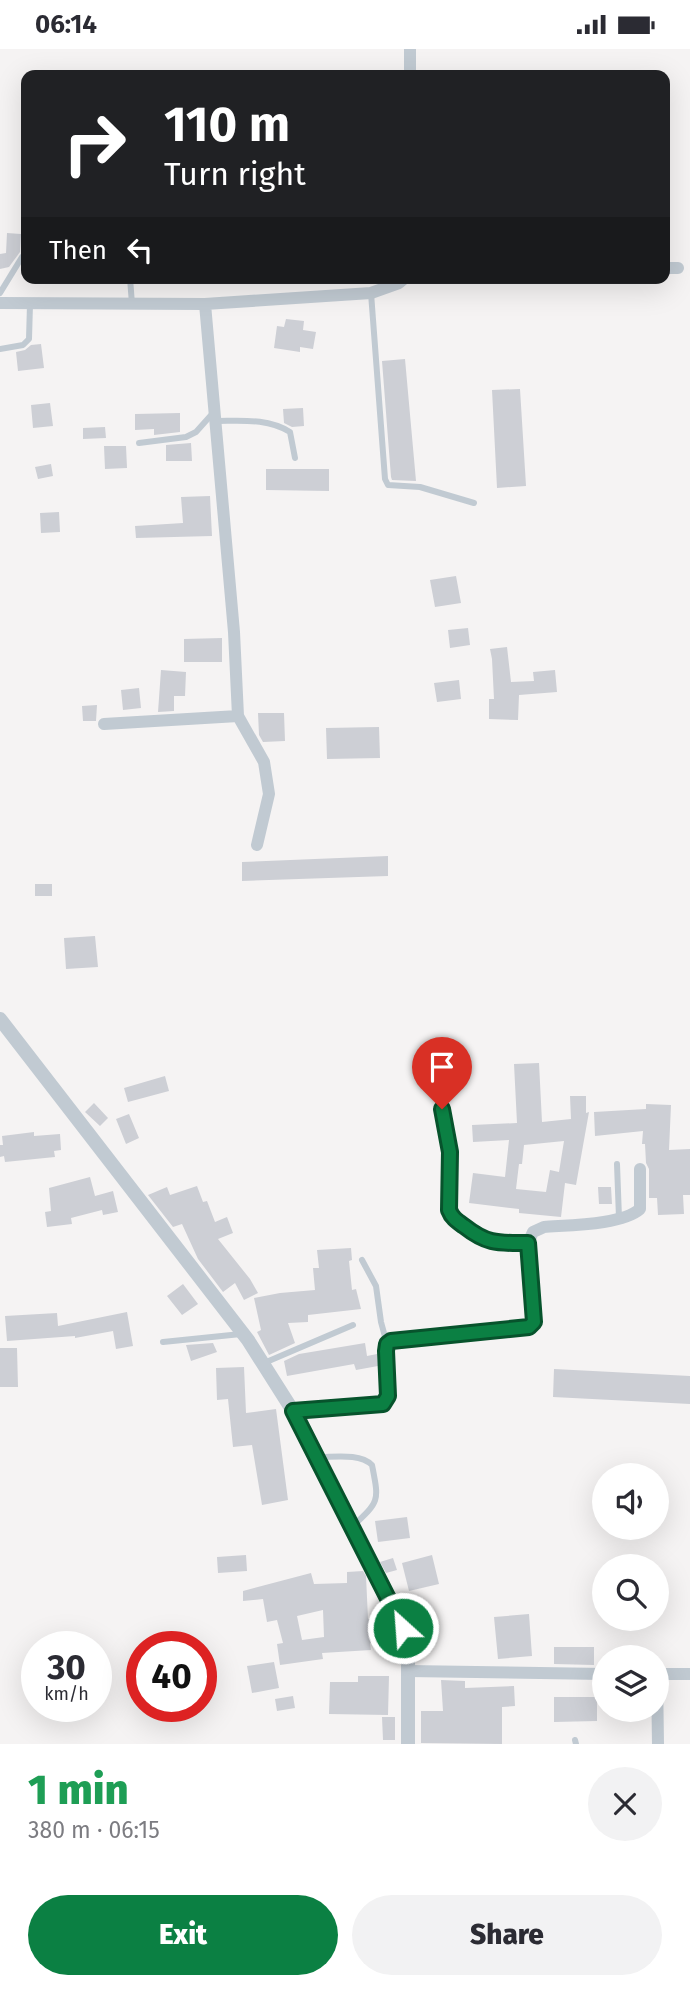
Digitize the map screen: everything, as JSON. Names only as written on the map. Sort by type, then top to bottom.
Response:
[{"type":"street","points":[[410,49],[410,70]]},
{"type":"street","points":[[0,303],[205,304],[371,293],[396,284]]},
{"type":"street","points":[[205,304],[234,632],[238,716],[264,762],[269,795],[257,845]]},
{"type":"street","points":[[104,724],[238,716]]},
{"type":"street","points":[[0,1019],[243,1333],[293,1411],[403,1628],[408,1650],[408,1744]]},
{"type":"street","points":[[293,1411],[383,1404],[388,1396],[387,1344],[391,1341],[529,1327],[534,1322],[535,1315],[528,1243],[533,1232],[544,1227],[620,1219],[634,1215],[640,1209],[640,1169]]},
{"type":"street","points":[[408,1671],[592,1674]]},
{"type":"street","points":[[669,1674],[690,1674]]},
{"type":"street","points":[[658,1722],[658,1744]]},
{"type":"lane","points":[[0,293],[21,259]]},
{"type":"lane","points":[[130,284],[132,304]]},
{"type":"lane","points":[[371,293],[385,479],[388,485],[420,487],[474,503]]},
{"type":"lane","points":[[0,349],[23,345],[29,339],[30,304]]},
{"type":"lane","points":[[139,443],[186,437],[215,416],[270,422],[280,426],[290,432],[295,458]]},
{"type":"lane","points":[[442,1109],[450,1152],[449,1210],[452,1217],[485,1241],[528,1243]]},
{"type":"lane","points":[[617,1164],[620,1219]]},
{"type":"lane","points":[[362,1260],[376,1286],[387,1344]]},
{"type":"lane","points":[[263,1364],[353,1325]]},
{"type":"lane","points":[[163,1342],[243,1333]]},
{"type":"lane","points":[[317,1457],[359,1458],[372,1465],[377,1500],[353,1526]]},
{"type":"building","points":[[7,233],[21,234],[20,252],[9,267],[0,269],[0,254],[6,253]]},
{"type":"building","points":[[286,319],[304,321],[303,330],[316,332],[313,349],[300,347],[300,352],[274,348],[277,326],[284,327]]},
{"type":"building","points":[[41,344],[44,368],[18,371],[16,352]]},
{"type":"building","points":[[405,359],[416,481],[392,480],[391,477],[382,361]]},
{"type":"building","points":[[520,389],[526,486],[497,488],[492,390]]},
{"type":"building","points":[[50,403],[53,426],[33,428],[31,405]]},
{"type":"building","points":[[303,408],[304,426],[292,427],[284,423],[283,409]]},
{"type":"building","points":[[180,413],[180,432],[154,435],[154,429],[135,430],[135,414]]},
{"type":"building","points":[[105,427],[106,438],[83,439],[83,428]]},
{"type":"building","points":[[191,443],[192,461],[166,461],[166,445]]},
{"type":"building","points":[[104,446],[126,446],[127,468],[105,469]]},
{"type":"building","points":[[51,464],[53,476],[38,479],[35,467]]},
{"type":"building","points":[[266,469],[329,469],[329,491],[266,490]]},
{"type":"building","points":[[210,496],[212,536],[136,538],[135,526],[183,523],[181,497]]},
{"type":"building","points":[[59,512],[60,532],[41,533],[40,513]]},
{"type":"building","points":[[456,576],[461,603],[435,607],[430,580]]},
{"type":"building","points":[[468,628],[470,645],[450,648],[448,630]]},
{"type":"building","points":[[222,638],[222,662],[184,662],[184,639]]},
{"type":"building","points":[[507,647],[511,682],[534,681],[533,672],[555,670],[557,692],[519,695],[518,720],[489,719],[489,699],[494,699],[490,649]]},
{"type":"building","points":[[161,670],[186,672],[185,696],[174,696],[174,711],[158,712]]},
{"type":"building","points":[[459,680],[461,699],[437,702],[434,683]]},
{"type":"building","points":[[139,688],[141,708],[123,710],[121,690]]},
{"type":"building","points":[[97,705],[96,721],[83,721],[82,706]]},
{"type":"building","points":[[258,713],[284,713],[285,741],[263,742],[259,735]]},
{"type":"building","points":[[379,727],[380,758],[327,759],[326,728]]},
{"type":"building","points":[[388,856],[388,876],[242,881],[242,862]]},
{"type":"building","points":[[35,884],[52,884],[52,896],[35,896]]},
{"type":"building","points":[[95,936],[98,967],[66,969],[64,938]]},
{"type":"building","points":[[539,1063],[542,1122],[571,1119],[570,1096],[586,1096],[586,1113],[589,1112],[576,1185],[565,1183],[561,1217],[519,1213],[519,1209],[469,1203],[473,1173],[505,1177],[509,1140],[473,1142],[472,1125],[517,1123],[514,1064]],"holes":[[[564,1141],[559,1172],[550,1170],[546,1192],[516,1189],[524,1145]]]},
{"type":"building","points":[[165,1076],[169,1091],[128,1102],[124,1088]]},
{"type":"building","points":[[94,1103],[108,1118],[100,1126],[85,1112]]},
{"type":"building","points":[[646,1104],[671,1105],[669,1150],[690,1149],[690,1195],[683,1195],[684,1214],[658,1215],[657,1198],[649,1198],[649,1169],[645,1144],[642,1144],[643,1131],[595,1136],[594,1112],[646,1109]]},
{"type":"building","points":[[129,1114],[139,1138],[126,1144],[116,1119]]},
{"type":"building","points":[[34,1132],[34,1136],[60,1134],[61,1150],[54,1151],[55,1157],[5,1162],[4,1156],[0,1157],[2,1136]]},
{"type":"building","points":[[90,1177],[95,1196],[113,1191],[118,1212],[103,1215],[102,1210],[71,1218],[72,1224],[47,1227],[45,1212],[51,1211],[49,1188]]},
{"type":"building","points":[[197,1186],[203,1202],[207,1201],[215,1222],[227,1217],[233,1233],[218,1239],[258,1293],[244,1300],[235,1283],[223,1292],[198,1259],[182,1224],[173,1227],[148,1195],[167,1187],[170,1195]]},
{"type":"building","points":[[598,1187],[611,1187],[612,1204],[599,1204]]},
{"type":"building","points":[[351,1248],[352,1260],[349,1261],[352,1290],[356,1289],[361,1309],[308,1315],[308,1322],[288,1323],[295,1343],[269,1355],[257,1332],[261,1330],[254,1298],[315,1290],[313,1268],[319,1268],[317,1250]]},
{"type":"building","points":[[183,1284],[198,1304],[182,1315],[167,1296]]},
{"type":"building","points":[[127,1312],[133,1346],[116,1349],[113,1331],[75,1338],[7,1341],[5,1316],[57,1313],[58,1326]]},
{"type":"building","points":[[213,1343],[217,1352],[191,1361],[186,1345]]},
{"type":"building","points":[[365,1343],[367,1356],[377,1354],[378,1366],[356,1370],[354,1364],[287,1376],[284,1361],[299,1354]]},
{"type":"building","points":[[0,1348],[17,1348],[18,1387],[0,1387]]},
{"type":"building","points":[[244,1367],[246,1413],[276,1409],[288,1500],[262,1505],[252,1445],[233,1447],[228,1399],[217,1400],[216,1368]]},
{"type":"building","points":[[554,1369],[690,1376],[690,1404],[553,1397]]},
{"type":"building","points":[[407,1517],[410,1538],[378,1542],[375,1521]]},
{"type":"building","points":[[246,1555],[247,1571],[218,1573],[217,1557]]},
{"type":"building","points":[[432,1555],[439,1584],[409,1591],[402,1563]]},
{"type":"building","points":[[393,1558],[397,1570],[386,1573],[380,1562]]},
{"type":"building","points":[[363,1571],[366,1576],[368,1619],[387,1618],[392,1628],[393,1641],[370,1643],[371,1650],[322,1653],[323,1659],[280,1665],[277,1644],[283,1643],[277,1620],[267,1622],[263,1599],[243,1601],[243,1591],[311,1573],[314,1584],[347,1583],[347,1572]],"holes":[[[323,1610],[324,1637],[302,1640],[297,1616]]]},
{"type":"building","points":[[529,1614],[532,1656],[498,1659],[494,1617]]},
{"type":"building","points":[[554,1647],[592,1647],[592,1665],[554,1664]]},
{"type":"building","points":[[274,1662],[279,1688],[252,1693],[247,1666]]},
{"type":"building","points":[[358,1676],[389,1676],[388,1715],[329,1714],[330,1682],[358,1682]]},
{"type":"building","points":[[441,1680],[465,1681],[465,1688],[514,1686],[515,1706],[502,1707],[502,1744],[421,1743],[421,1711],[443,1711]]},
{"type":"building","points":[[293,1696],[295,1708],[277,1711],[275,1699]]},
{"type":"building","points":[[554,1697],[592,1697],[592,1721],[554,1722]]},
{"type":"building","points":[[382,1717],[395,1717],[395,1740],[383,1740]]},
{"type":"route","points":[[403,1628],[293,1411],[383,1404],[388,1396],[386,1351],[387,1344],[391,1341],[529,1327],[534,1322],[528,1243],[485,1241],[452,1217],[449,1210],[450,1152],[442,1109]]}]
